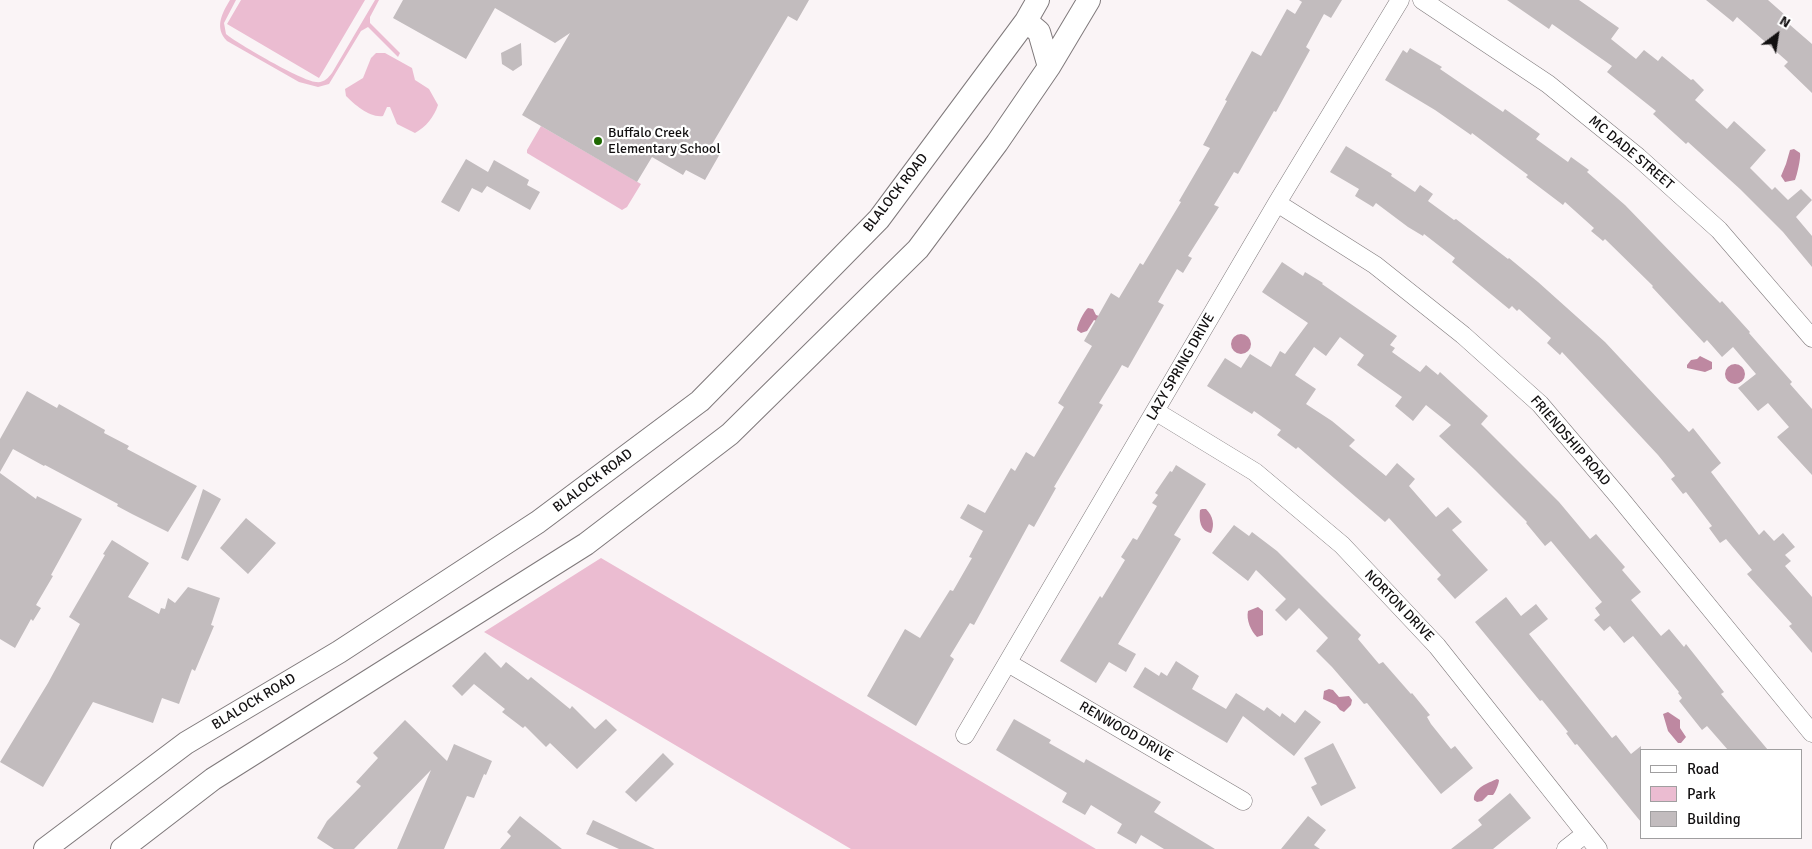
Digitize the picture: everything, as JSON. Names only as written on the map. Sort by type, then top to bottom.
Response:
[{"type":"main road","name":"BLALOCK ROAD","points":[[45,849],[186,743],[339,652],[538,522],[700,402],[879,219],[1026,20],[1038,0]]},
{"type":"main road","points":[[122,849],[213,779],[586,544],[730,434],[918,249],[997,143],[1049,67],[1089,0]]},
{"type":"main road","points":[[1026,20],[1039,32],[1049,67]]},
{"type":"street","name":"LAZY SPRING DRIVE","points":[[965,735],[1277,203],[1400,0]]},
{"type":"street","name":"MC DADE STREET","points":[[1422,0],[1548,84],[1638,157],[1719,230],[1812,338]]},
{"type":"street","name":"FRIENDSHIP ROAD","points":[[1277,203],[1375,265],[1463,335],[1540,404],[1619,496],[1812,734]]},
{"type":"street","name":"NORTON DRIVE","points":[[1155,411],[1255,472],[1342,546],[1437,646],[1598,849]]},
{"type":"street","name":"RENWOOD DRIVE","points":[[1008,663],[1243,801]]},
{"type":"street","points":[[1566,849],[1585,834]]},
{"type":"green space","points":[[230,0],[236,0],[224,23],[226,34],[270,61],[309,80],[321,82],[326,80],[375,0],[379,0],[370,17],[370,23],[400,53],[398,57],[368,27],[361,31],[329,84],[318,87],[299,82],[227,41],[223,36],[220,26],[222,15]]},
{"type":"green space","points":[[241,0],[365,0],[319,78],[227,24]]},
{"type":"green space","points":[[376,53],[385,53],[412,68],[415,80],[429,89],[438,105],[429,121],[415,133],[397,124],[390,107],[387,107],[383,116],[373,115],[358,107],[346,96],[345,89],[363,78],[371,58]]},
{"type":"green space","points":[[541,126],[641,184],[627,207],[622,210],[527,153]]},
{"type":"green space","points":[[601,558],[1096,849],[851,849],[484,632]]},
{"type":"shaded area","points":[[1794,149],[1800,153],[1797,174],[1795,180],[1785,182],[1781,176],[1790,150]]},
{"type":"shaded area","points":[[1088,308],[1093,309],[1096,315],[1099,316],[1099,322],[1094,320],[1087,331],[1081,333],[1077,328]]},
{"type":"shaded area","points":[[1241,334],[1248,337],[1251,344],[1248,351],[1241,354],[1234,351],[1231,344],[1234,337]]},
{"type":"shaded area","points":[[1700,356],[1712,362],[1712,369],[1705,372],[1687,368],[1691,360],[1697,359]]},
{"type":"shaded area","points":[[1735,364],[1742,367],[1745,374],[1742,381],[1735,384],[1728,381],[1725,374],[1728,367]]},
{"type":"shaded area","points":[[1206,509],[1212,518],[1213,527],[1211,533],[1202,527],[1200,510]]},
{"type":"shaded area","points":[[1258,607],[1263,611],[1263,635],[1257,637],[1250,625],[1248,611]]},
{"type":"shaded area","points":[[1333,690],[1339,697],[1349,696],[1352,700],[1351,705],[1344,712],[1336,705],[1323,699],[1324,691]]},
{"type":"shaded area","points":[[1668,712],[1680,720],[1680,728],[1686,737],[1681,743],[1678,743],[1668,731],[1663,714]]},
{"type":"shaded area","points":[[1497,779],[1499,780],[1498,784],[1493,795],[1488,795],[1482,801],[1477,802],[1474,800],[1478,789]]},
{"type":"building","points":[[403,0],[809,0],[797,21],[788,16],[711,146],[721,152],[705,180],[686,170],[683,175],[652,157],[637,182],[522,115],[570,33],[555,43],[495,8],[466,59],[393,18]]},
{"type":"building","points":[[1299,0],[1342,0],[1331,18],[1324,14],[1306,47],[1310,50],[1276,112],[1274,111],[1238,174],[1234,172],[1214,205],[1219,207],[1188,256],[1192,258],[1183,273],[1177,269],[1158,302],[1164,305],[1128,368],[1122,365],[1099,403],[1103,405],[1054,487],[1056,488],[1034,527],[1029,524],[974,625],[970,623],[950,656],[954,659],[916,726],[867,696],[905,629],[920,638],[950,590],[953,591],[972,558],[969,557],[983,531],[960,518],[968,504],[985,513],[1011,468],[1015,471],[1026,452],[1034,457],[1064,407],[1058,403],[1092,346],[1084,341],[1111,293],[1119,298],[1140,263],[1143,265],[1181,202],[1179,201],[1210,148],[1203,145],[1252,51],[1261,56],[1287,9],[1295,14],[1302,2]]},
{"type":"building","points":[[1507,0],[1579,0],[1619,28],[1611,39],[1636,59],[1644,50],[1658,61],[1662,56],[1691,80],[1693,79],[1704,90],[1695,100],[1727,129],[1734,121],[1766,150],[1750,168],[1772,190],[1775,187],[1788,200],[1801,189],[1812,200],[1796,217],[1812,236],[1812,267],[1783,232],[1740,189],[1688,142],[1686,144],[1653,114],[1656,111],[1607,72],[1612,66],[1552,24],[1549,29]]},
{"type":"building","points":[[1706,0],[1768,0],[1785,15],[1782,18],[1812,44],[1812,93],[1784,66],[1788,62],[1737,17],[1733,22]]},
{"type":"building","points":[[521,43],[522,65],[513,71],[502,64],[501,53]]},
{"type":"building","points":[[1410,48],[1442,67],[1440,69],[1503,112],[1505,109],[1540,134],[1536,139],[1568,162],[1571,157],[1589,170],[1587,172],[1625,205],[1720,303],[1722,301],[1792,382],[1790,384],[1812,409],[1812,475],[1777,437],[1789,427],[1768,403],[1758,411],[1738,388],[1756,374],[1733,347],[1722,357],[1707,340],[1704,343],[1653,286],[1605,239],[1603,241],[1591,231],[1594,228],[1565,202],[1563,205],[1526,177],[1528,175],[1472,133],[1471,135],[1435,110],[1385,80],[1403,50],[1407,53]]},
{"type":"building","points":[[1346,146],[1392,174],[1391,176],[1415,192],[1420,185],[1433,194],[1428,201],[1509,258],[1538,282],[1605,342],[1689,432],[1693,428],[1721,463],[1711,472],[1759,535],[1764,530],[1774,541],[1783,533],[1795,547],[1785,555],[1791,561],[1785,566],[1812,597],[1812,653],[1789,626],[1792,624],[1747,574],[1752,570],[1726,539],[1720,543],[1709,528],[1712,526],[1686,492],[1683,494],[1671,479],[1675,476],[1658,455],[1562,352],[1560,355],[1547,343],[1551,338],[1519,309],[1517,311],[1512,306],[1509,309],[1452,262],[1455,258],[1424,234],[1423,236],[1408,227],[1376,203],[1373,207],[1355,196],[1359,189],[1330,172]]},
{"type":"building","points":[[466,159],[488,172],[494,160],[529,180],[527,185],[540,192],[530,210],[487,186],[482,193],[472,188],[459,212],[441,202]]},
{"type":"building","points":[[1282,262],[1303,276],[1305,272],[1397,336],[1390,345],[1395,348],[1392,352],[1420,372],[1426,365],[1438,375],[1440,372],[1488,416],[1481,424],[1559,502],[1590,539],[1596,534],[1625,567],[1622,570],[1641,592],[1631,600],[1661,636],[1669,629],[1684,647],[1686,644],[1724,692],[1721,694],[1767,749],[1727,749],[1707,726],[1702,730],[1679,701],[1682,698],[1679,692],[1633,636],[1624,643],[1610,626],[1604,631],[1594,620],[1600,615],[1595,608],[1602,602],[1551,541],[1545,546],[1527,522],[1439,436],[1451,425],[1426,405],[1413,421],[1395,406],[1402,397],[1357,365],[1364,355],[1340,337],[1326,356],[1314,347],[1295,375],[1316,389],[1306,404],[1332,421],[1355,440],[1349,446],[1386,476],[1397,463],[1415,479],[1409,486],[1436,517],[1448,507],[1462,522],[1452,530],[1488,570],[1455,599],[1437,579],[1441,575],[1389,518],[1385,522],[1298,447],[1296,449],[1277,435],[1281,430],[1254,411],[1252,414],[1207,386],[1225,358],[1241,368],[1250,354],[1271,367],[1280,351],[1285,354],[1308,323],[1262,292]]},
{"type":"building","points":[[27,391],[57,408],[59,404],[105,430],[104,433],[129,446],[127,449],[197,486],[168,532],[13,449],[0,472],[0,439]]},
{"type":"building","points":[[1176,465],[1206,484],[1174,535],[1181,539],[1118,644],[1136,654],[1126,672],[1109,662],[1096,683],[1060,661],[1100,596],[1102,598],[1125,560],[1121,557],[1133,538],[1137,540],[1157,506],[1152,503],[1158,495],[1155,493]]},
{"type":"building","points":[[0,473],[36,499],[37,496],[82,519],[36,605],[41,608],[33,621],[31,619],[15,648],[0,639]]},
{"type":"building","points":[[203,489],[221,499],[188,561],[181,558]]},
{"type":"building","points":[[246,518],[276,543],[248,574],[220,548]]},
{"type":"building","points":[[1234,525],[1249,536],[1252,532],[1277,551],[1361,635],[1358,639],[1379,664],[1383,662],[1412,693],[1430,715],[1427,717],[1431,724],[1451,749],[1455,746],[1473,768],[1441,794],[1367,703],[1364,704],[1316,651],[1328,638],[1299,608],[1286,621],[1275,610],[1286,599],[1256,570],[1248,581],[1212,553]]},
{"type":"building","points":[[112,540],[149,563],[128,597],[159,614],[161,608],[165,609],[168,598],[175,603],[188,587],[220,598],[211,625],[214,626],[195,671],[192,669],[179,704],[162,698],[153,723],[93,702],[43,787],[0,762],[48,683],[80,624],[69,617]]},
{"type":"building","points":[[1506,597],[1521,616],[1536,604],[1548,619],[1529,634],[1612,738],[1616,735],[1631,754],[1641,746],[1640,821],[1577,744],[1575,745],[1566,733],[1568,732],[1542,700],[1540,701],[1475,622]]},
{"type":"building","points":[[485,652],[501,668],[506,662],[528,680],[531,677],[570,709],[572,706],[595,729],[606,719],[617,730],[577,769],[550,743],[546,747],[525,726],[523,728],[502,712],[505,709],[474,684],[462,696],[452,686]]},
{"type":"building","points":[[1176,661],[1199,676],[1192,689],[1226,709],[1236,693],[1264,711],[1267,707],[1280,717],[1282,713],[1295,723],[1305,710],[1321,722],[1294,756],[1243,716],[1227,743],[1133,687],[1145,667],[1159,676],[1161,672],[1167,676]]},
{"type":"building","points":[[1014,719],[1051,740],[1049,743],[1084,763],[1086,759],[1161,802],[1154,812],[1215,849],[1164,849],[1141,835],[1136,844],[1117,833],[1122,824],[1091,805],[1085,815],[1062,802],[1067,793],[996,750]]},
{"type":"building","points":[[405,720],[447,761],[454,744],[492,761],[486,775],[484,774],[474,798],[467,796],[444,849],[397,849],[431,770],[354,849],[334,849],[317,838],[327,821],[361,786],[356,782],[378,758],[373,753]]},
{"type":"building","points":[[1333,743],[1356,788],[1321,806],[1311,787],[1317,784],[1304,758]]},
{"type":"building","points":[[663,753],[674,764],[636,802],[625,792]]},
{"type":"building","points":[[1510,793],[1531,818],[1493,849],[1451,849],[1482,825],[1478,820]]},
{"type":"building","points":[[520,816],[562,849],[500,849],[511,836],[507,832]]},
{"type":"building","points":[[1308,816],[1326,830],[1314,845],[1320,849],[1281,849]]},
{"type":"building","points":[[593,820],[655,849],[619,849],[586,834]]},
{"type":"place","name":"Buffalo Creek Elementary School","points":[[598,141]]}]
